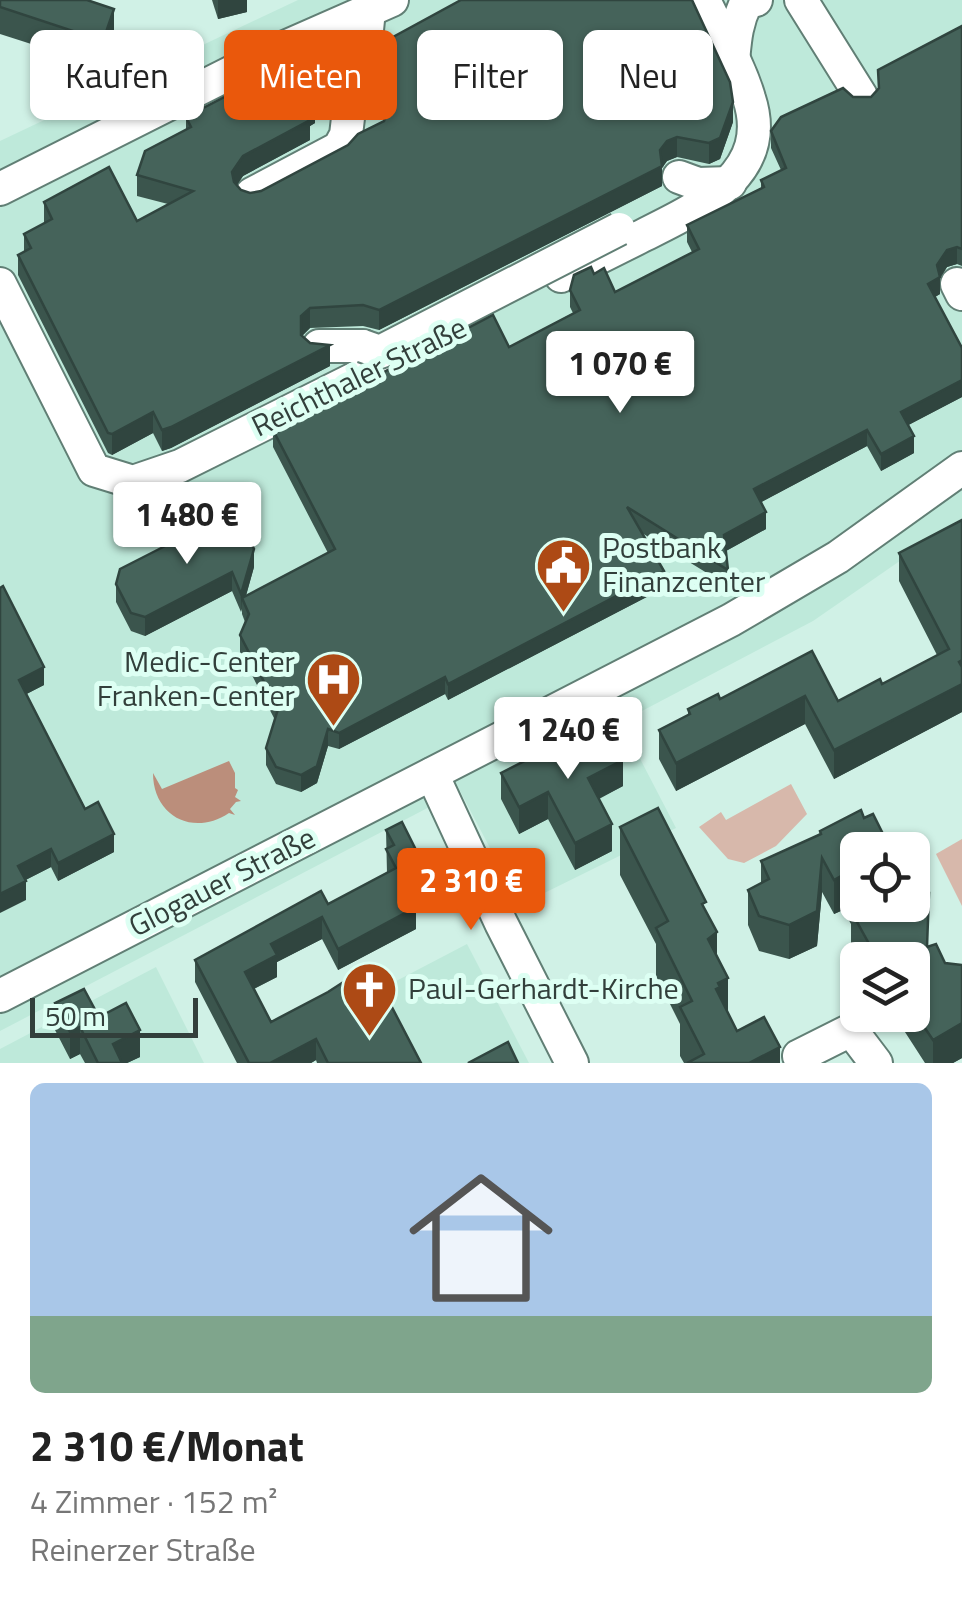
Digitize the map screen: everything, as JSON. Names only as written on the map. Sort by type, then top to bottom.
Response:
[{"type":"street","name":"Reichthaler Straße","points":[[0,284],[94,470],[133,482],[180,466],[370,352],[705,205],[730,183],[745,162],[752,136],[751,101],[704,0]]},
{"type":"street","points":[[733,61],[735,28],[746,3],[756,0]]},
{"type":"street","points":[[801,0],[860,96]]},
{"type":"street","points":[[0,189],[230,72],[386,2]]},
{"type":"street","points":[[252,194],[338,148],[346,136],[352,84],[386,2]]},
{"type":"street","points":[[679,177],[698,184],[730,183]]},
{"type":"street","points":[[319,346],[380,352],[619,229],[678,206],[705,205]]},
{"type":"street","name":"Glogauer Straße","points":[[0,996],[788,588],[864,540],[962,468]]},
{"type":"street","points":[[432,774],[572,1063]]},
{"type":"street","points":[[803,1063],[799,1056],[851,1030],[871,1062]]},
{"type":"shaded area","points":[[298,0],[962,0],[962,518],[813,621],[621,722],[676,828],[520,905],[460,791],[0,1031],[0,141],[44,120],[204,120],[204,44],[224,35],[224,120],[397,120],[397,30],[235,30]]},
{"type":"shaded area","points":[[229,761],[238,790],[235,797],[241,801],[230,809],[235,815],[189,822],[168,811],[160,801],[153,773],[162,789]]},
{"type":"shaded area","points":[[791,784],[807,814],[776,846],[744,863],[728,859],[699,827],[721,812],[726,820]]},
{"type":"shaded area","points":[[962,839],[962,906],[936,854]]},
{"type":"shaded area","points":[[467,944],[529,1063],[415,1063],[377,991]]},
{"type":"shaded area","points":[[156,967],[204,1063],[0,1063],[0,1049]]},
{"type":"building","points":[[0,0],[87,0],[114,9],[107,30],[70,30],[0,7]]},
{"type":"building","points":[[461,0],[692,0],[706,30],[583,30],[583,120],[713,120],[713,45],[730,82],[733,102],[720,138],[709,143],[677,137],[667,141],[660,150],[662,166],[379,310],[363,305],[310,308],[301,316],[301,335],[310,343],[330,345],[171,427],[162,430],[153,412],[108,433],[18,255],[31,248],[24,234],[52,219],[44,202],[109,167],[137,221],[193,191],[137,175],[145,151],[191,127],[188,120],[204,120],[204,108],[224,97],[224,120],[310,120],[243,156],[232,172],[234,182],[250,193],[261,191],[348,145],[358,134],[384,120],[397,120],[397,35]]},
{"type":"building","points":[[962,26],[962,249],[947,250],[937,265],[940,277],[928,284],[962,348],[962,380],[901,412],[914,436],[881,454],[867,430],[754,489],[766,512],[724,535],[728,570],[627,507],[664,571],[448,684],[445,677],[339,733],[328,729],[317,766],[301,775],[276,767],[266,748],[278,709],[240,635],[249,614],[242,598],[335,549],[273,430],[493,315],[509,347],[580,310],[570,290],[574,275],[591,267],[594,274],[604,268],[615,292],[699,249],[687,225],[764,187],[761,180],[786,168],[771,131],[781,117],[843,88],[853,97],[871,97],[879,88],[878,70]]},
{"type":"building","points":[[226,515],[239,520],[254,549],[241,594],[232,572],[145,617],[131,613],[116,584],[120,569]]},
{"type":"building","points":[[962,520],[962,684],[834,750],[805,696],[676,763],[659,730],[690,714],[688,709],[718,694],[720,699],[812,651],[838,701],[880,679],[882,684],[949,649],[899,553]]},
{"type":"building","points":[[3,586],[44,667],[19,680],[85,809],[98,802],[114,834],[58,863],[51,849],[18,866],[26,881],[0,894],[0,588]]},
{"type":"building","points":[[607,728],[623,760],[588,778],[612,824],[575,843],[548,792],[519,807],[501,773],[546,750],[550,757]]},
{"type":"building","points":[[658,808],[717,932],[708,939],[728,978],[718,983],[720,987],[716,989],[737,1031],[764,1017],[780,1047],[749,1063],[687,1063],[704,1054],[680,1007],[692,1001],[656,928],[668,921],[620,827]]},
{"type":"building","points":[[861,810],[864,818],[873,814],[882,832],[840,832],[840,877],[834,880],[822,858],[817,911],[789,925],[759,916],[748,890],[769,879],[761,861],[821,834],[820,831]]},
{"type":"building","points":[[402,822],[425,868],[402,880],[416,907],[338,949],[322,917],[271,944],[277,955],[245,972],[271,1022],[362,970],[364,974],[372,969],[421,1063],[328,1063],[316,1039],[270,1063],[249,1063],[195,960],[321,891],[328,904],[396,868],[386,849],[394,845],[386,830]]},
{"type":"building","points":[[857,922],[928,922],[927,942],[868,942]]},
{"type":"building","points":[[936,944],[945,963],[962,965],[962,1023],[933,1040],[928,1032],[930,946]]},
{"type":"building","points":[[84,989],[99,1017],[126,1003],[140,1030],[113,1044],[122,1063],[98,1063],[80,1027],[70,1032],[55,1003]]},
{"type":"building","points":[[508,1042],[518,1063],[468,1063]]},
{"type":"place","name":"Postbank Finanzcenter","points":[[563,614]]},
{"type":"place","name":"Medic-Center Franken-Center","points":[[334,728]]},
{"type":"place","name":"Paul-Gerhardt-Kirche","points":[[369,1038]]}]
